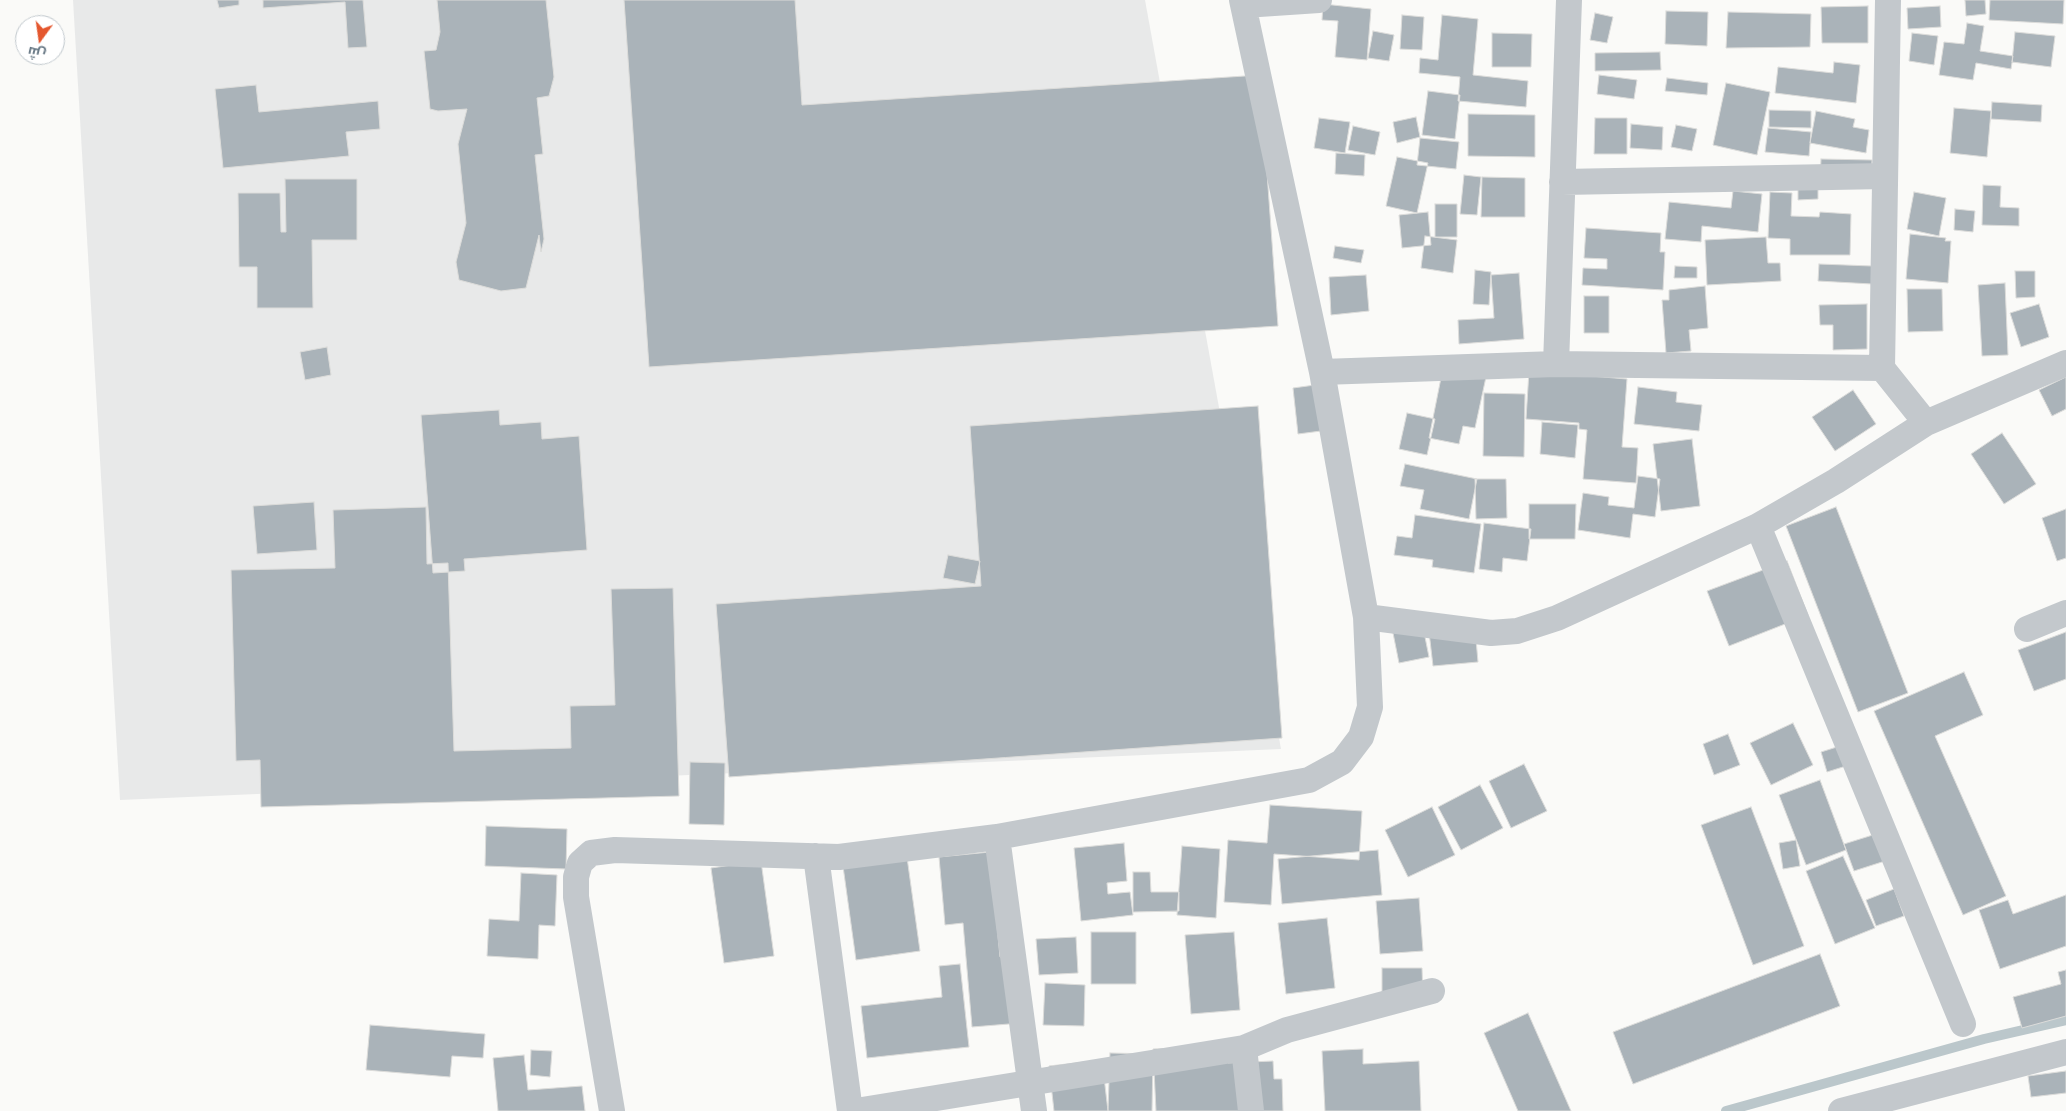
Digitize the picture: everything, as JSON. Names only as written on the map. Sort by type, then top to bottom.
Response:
[{"type":"street","points":[[612,1111],[576,897],[576,877],[580,863],[591,853],[615,850],[839,858],[997,837],[1309,780],[1342,762],[1361,737],[1370,707],[1366,617],[1322,372],[1243,3],[1319,0]]},
{"type":"street","points":[[1556,364],[1569,0]]},
{"type":"street","points":[[1888,0],[1882,368],[1926,423]]},
{"type":"street","points":[[1562,182],[1885,176]]},
{"type":"street","points":[[1366,617],[1491,633],[1517,631],[1557,618],[1758,526],[1836,481],[1926,423],[2066,363]]},
{"type":"street","points":[[1322,372],[1556,364],[1882,368]]},
{"type":"street","points":[[1758,526],[1963,1024]]},
{"type":"street","points":[[2027,629],[2066,613]]},
{"type":"street","points":[[997,837],[1034,1111]]},
{"type":"street","points":[[816,856],[850,1111]]},
{"type":"street","points":[[856,1111],[1244,1048],[1287,1030],[1432,991]]},
{"type":"street","points":[[1244,1048],[1252,1111]]},
{"type":"street","points":[[1842,1111],[2066,1052]]},
{"type":"shaded area","points":[[73,0],[1145,0],[1281,749],[120,800]]},
{"type":"building","points":[[217,0],[239,0],[239,5],[219,8]]},
{"type":"building","points":[[263,0],[363,0],[367,47],[348,48],[345,2],[263,8]]},
{"type":"building","points":[[437,0],[546,0],[554,77],[549,96],[537,98],[543,154],[535,155],[544,239],[541,252],[539,235],[526,288],[501,291],[459,280],[456,262],[466,223],[458,144],[467,109],[438,111],[430,109],[424,51],[436,50],[440,32]]},
{"type":"building","points":[[624,0],[795,0],[802,105],[1260,75],[1278,326],[649,367]]},
{"type":"building","points":[[1965,0],[1985,0],[1986,14],[1966,16]]},
{"type":"building","points":[[1990,0],[2064,0],[2063,24],[1989,20]]},
{"type":"building","points":[[1323,4],[1371,9],[1367,60],[1335,57],[1338,21],[1322,20]]},
{"type":"building","points":[[1868,6],[1868,43],[1822,43],[1821,7]]},
{"type":"building","points":[[1940,6],[1941,27],[1908,29],[1907,8]]},
{"type":"building","points":[[1666,11],[1708,12],[1707,46],[1665,44]]},
{"type":"building","points":[[1728,12],[1811,14],[1810,47],[1726,48]]},
{"type":"building","points":[[1595,13],[1613,17],[1607,43],[1590,40]]},
{"type":"building","points":[[1402,15],[1424,17],[1422,50],[1400,49]]},
{"type":"building","points":[[1442,15],[1478,19],[1473,75],[1528,81],[1526,107],[1458,101],[1460,77],[1419,73],[1420,58],[1438,60]]},
{"type":"building","points":[[1967,23],[1984,26],[1980,51],[2013,56],[2011,69],[1976,63],[1973,80],[1939,75],[1944,42],[1964,44]]},
{"type":"building","points":[[1373,31],[1394,35],[1389,61],[1368,58]]},
{"type":"building","points":[[2015,32],[2055,36],[2051,67],[2012,62]]},
{"type":"building","points":[[1492,33],[1532,34],[1531,67],[1492,67]]},
{"type":"building","points":[[1912,33],[1938,36],[1934,65],[1909,61]]},
{"type":"building","points":[[1660,52],[1661,70],[1595,71],[1595,53]]},
{"type":"building","points":[[1834,62],[1860,65],[1856,103],[1775,93],[1778,67],[1833,73]]},
{"type":"building","points":[[1599,75],[1637,80],[1634,99],[1597,94]]},
{"type":"building","points":[[1667,78],[1708,83],[1707,95],[1665,91]]},
{"type":"building","points":[[1726,83],[1770,92],[1757,155],[1713,145]]},
{"type":"building","points":[[256,85],[259,112],[378,101],[380,129],[346,132],[349,156],[223,168],[215,89]]},
{"type":"building","points":[[1428,91],[1460,95],[1455,139],[1422,135]]},
{"type":"building","points":[[1992,102],[2042,105],[2041,122],[1991,119]]},
{"type":"building","points":[[1954,108],[1991,111],[1987,157],[1950,153]]},
{"type":"building","points":[[1769,110],[1811,111],[1811,128],[1769,127]]},
{"type":"building","points":[[1816,111],[1855,119],[1853,127],[1869,130],[1866,153],[1810,143]]},
{"type":"building","points":[[1468,114],[1535,115],[1535,157],[1468,156]]},
{"type":"building","points":[[1416,117],[1420,137],[1397,143],[1393,122]]},
{"type":"building","points":[[1319,118],[1350,122],[1345,153],[1314,148]]},
{"type":"building","points":[[1595,118],[1627,118],[1627,154],[1594,154]]},
{"type":"building","points":[[1631,124],[1663,127],[1662,150],[1630,148]]},
{"type":"building","points":[[1676,125],[1697,129],[1692,151],[1671,147]]},
{"type":"building","points":[[1353,126],[1380,132],[1375,155],[1348,150]]},
{"type":"building","points":[[1768,128],[1811,132],[1809,156],[1765,152]]},
{"type":"building","points":[[1420,138],[1459,142],[1456,169],[1417,165]]},
{"type":"building","points":[[1336,153],[1365,155],[1364,176],[1335,174]]},
{"type":"building","points":[[1397,157],[1428,163],[1417,213],[1386,206]]},
{"type":"building","points":[[1821,159],[1872,160],[1871,184],[1820,183]]},
{"type":"building","points":[[1464,175],[1481,177],[1477,215],[1460,214]]},
{"type":"building","points":[[1482,177],[1525,178],[1525,217],[1481,217]]},
{"type":"building","points":[[285,179],[357,179],[357,240],[312,240],[313,308],[257,308],[257,267],[239,267],[238,193],[280,193],[281,232],[286,232]]},
{"type":"building","points":[[1818,179],[1818,199],[1798,200],[1798,180]]},
{"type":"building","points":[[1983,185],[2001,186],[2000,207],[2019,208],[2019,226],[1982,225]]},
{"type":"building","points":[[1733,191],[1762,194],[1758,232],[1702,226],[1701,242],[1665,239],[1669,202],[1731,208]]},
{"type":"building","points":[[1770,192],[1792,193],[1791,216],[1819,217],[1820,212],[1851,214],[1850,255],[1790,255],[1790,239],[1768,238]]},
{"type":"building","points":[[1914,192],[1946,198],[1939,236],[1907,229]]},
{"type":"building","points":[[1435,204],[1457,204],[1457,237],[1435,237]]},
{"type":"building","points":[[1955,209],[1975,211],[1973,232],[1954,230]]},
{"type":"building","points":[[1428,212],[1431,245],[1402,248],[1399,215]]},
{"type":"building","points":[[1586,228],[1661,233],[1660,252],[1665,252],[1663,290],[1582,285],[1583,268],[1607,269],[1607,259],[1584,258]]},
{"type":"building","points":[[1910,234],[1946,238],[1945,241],[1951,241],[1948,283],[1906,279]]},
{"type":"building","points":[[1425,236],[1457,240],[1453,273],[1421,268]]},
{"type":"building","points":[[1766,237],[1768,263],[1780,263],[1781,281],[1707,285],[1705,240]]},
{"type":"building","points":[[1335,246],[1364,250],[1361,263],[1333,258]]},
{"type":"building","points":[[1819,264],[1872,266],[1872,284],[1818,281]]},
{"type":"building","points":[[1675,266],[1697,267],[1697,278],[1674,278]]},
{"type":"building","points":[[1475,270],[1491,272],[1489,305],[1473,304]]},
{"type":"building","points":[[2015,271],[2035,271],[2035,297],[2016,298]]},
{"type":"building","points":[[1519,273],[1524,339],[1459,344],[1458,320],[1494,318],[1491,275]]},
{"type":"building","points":[[1366,275],[1369,311],[1331,315],[1329,277]]},
{"type":"building","points":[[2005,283],[2008,355],[1982,356],[1978,285]]},
{"type":"building","points":[[1705,286],[1708,328],[1689,330],[1691,351],[1666,353],[1662,300],[1669,300],[1669,290]]},
{"type":"building","points":[[1907,289],[1942,289],[1943,331],[1908,332]]},
{"type":"building","points":[[1584,296],[1609,296],[1609,333],[1584,333]]},
{"type":"building","points":[[1867,304],[1867,349],[1833,350],[1833,325],[1820,325],[1819,305]]},
{"type":"building","points":[[2039,304],[2049,337],[2021,347],[2010,313]]},
{"type":"building","points":[[327,347],[331,375],[305,380],[300,352]]},
{"type":"building","points":[[1443,368],[1486,377],[1475,428],[1463,426],[1459,444],[1429,438]]},
{"type":"building","points":[[1529,371],[1627,379],[1622,447],[1638,448],[1636,483],[1583,479],[1587,430],[1579,429],[1579,423],[1526,419]]},
{"type":"building","points":[[2066,377],[2066,409],[2052,416],[2039,390]]},
{"type":"building","points":[[1315,385],[1321,431],[1298,434],[1293,388]]},
{"type":"building","points":[[1638,387],[1677,392],[1676,402],[1702,405],[1699,431],[1634,424]]},
{"type":"building","points":[[1853,390],[1876,424],[1835,451],[1812,417]]},
{"type":"building","points":[[1484,393],[1525,394],[1524,457],[1483,456]]},
{"type":"building","points":[[1258,406],[1282,738],[729,777],[716,604],[981,586],[970,426]]},
{"type":"building","points":[[499,410],[500,425],[541,422],[542,439],[579,436],[587,550],[464,559],[465,571],[433,573],[421,415]]},
{"type":"building","points":[[1407,413],[1435,419],[1427,455],[1399,449]]},
{"type":"building","points":[[1542,422],[1578,425],[1575,458],[1540,454]]},
{"type":"building","points":[[2002,433],[2036,484],[2004,504],[1971,454]]},
{"type":"building","points":[[1692,439],[1700,506],[1661,511],[1653,444]]},
{"type":"building","points":[[1405,464],[1477,479],[1469,519],[1420,509],[1424,490],[1400,486]]},
{"type":"building","points":[[1638,476],[1660,479],[1655,517],[1633,514],[1630,538],[1578,530],[1583,493],[1609,497],[1608,505],[1634,508]]},
{"type":"building","points":[[1475,479],[1506,479],[1507,518],[1476,519]]},
{"type":"building","points":[[314,502],[317,550],[257,554],[253,506]]},
{"type":"building","points":[[1529,504],[1576,504],[1575,539],[1529,539]]},
{"type":"building","points":[[426,507],[427,564],[448,563],[454,751],[571,748],[570,706],[615,705],[611,589],[673,588],[679,796],[261,807],[260,760],[236,761],[231,570],[335,568],[333,510]]},
{"type":"building","points":[[1836,507],[1908,693],[1858,712],[1786,526]]},
{"type":"building","points":[[2066,509],[2066,558],[2057,561],[2042,518]]},
{"type":"building","points":[[1415,515],[1481,524],[1474,573],[1432,567],[1433,560],[1394,555],[1397,536],[1412,538]]},
{"type":"building","points":[[1484,523],[1531,529],[1527,561],[1503,558],[1502,572],[1479,569]]},
{"type":"building","points":[[948,555],[980,561],[975,584],[943,578]]},
{"type":"building","points":[[1787,561],[1808,615],[1729,646],[1707,591]]},
{"type":"building","points":[[1420,612],[1429,657],[1399,663],[1390,618]]},
{"type":"building","points":[[1475,628],[1478,662],[1433,666],[1429,632]]},
{"type":"building","points":[[2066,632],[2066,679],[2034,691],[2018,650]]},
{"type":"building","points":[[1964,672],[1983,715],[1935,736],[2006,896],[1963,915],[1874,711]]},
{"type":"building","points":[[1793,723],[1813,765],[1771,785],[1750,743]]},
{"type":"building","points":[[1728,734],[1740,765],[1714,775],[1703,744]]},
{"type":"building","points":[[1840,746],[1846,766],[1827,772],[1821,752]]},
{"type":"building","points":[[690,762],[725,763],[724,825],[689,824]]},
{"type":"building","points":[[1524,764],[1547,811],[1511,828],[1489,781]]},
{"type":"building","points":[[1820,780],[1846,850],[1806,865],[1779,795]]},
{"type":"building","points":[[1480,785],[1503,828],[1461,850],[1438,807]]},
{"type":"building","points":[[1270,805],[1362,811],[1359,860],[1274,854],[1271,905],[1224,902],[1228,840],[1267,843]]},
{"type":"building","points":[[1432,807],[1455,855],[1408,877],[1385,830]]},
{"type":"building","points":[[1751,807],[1804,946],[1753,965],[1701,825]]},
{"type":"building","points":[[486,826],[567,829],[566,869],[485,866]]},
{"type":"building","points":[[1876,834],[1885,861],[1854,871],[1844,844]]},
{"type":"building","points":[[1796,840],[1800,866],[1783,869],[1779,843]]},
{"type":"building","points":[[1124,843],[1127,881],[1107,883],[1108,894],[1130,892],[1133,915],[1081,921],[1074,848]]},
{"type":"building","points":[[1182,846],[1220,849],[1216,918],[1177,915]]},
{"type":"building","points":[[906,850],[920,951],[856,960],[842,859]]},
{"type":"building","points":[[1378,850],[1382,895],[1282,904],[1278,859]]},
{"type":"building","points":[[990,852],[1000,957],[1015,955],[1021,1023],[972,1027],[963,923],[945,925],[939,857]]},
{"type":"building","points":[[1843,856],[1875,928],[1835,944],[1806,871]]},
{"type":"building","points":[[761,861],[774,956],[724,963],[711,868]]},
{"type":"building","points":[[1133,872],[1150,872],[1151,892],[1179,892],[1179,911],[1133,912]]},
{"type":"building","points":[[521,873],[557,875],[555,926],[539,925],[538,959],[487,956],[489,919],[519,921]]},
{"type":"building","points":[[1894,889],[1904,916],[1876,926],[1866,900]]},
{"type":"building","points":[[2066,895],[2066,946],[2000,969],[1979,910],[2008,900],[2013,914]]},
{"type":"building","points":[[1419,898],[1423,951],[1380,954],[1376,901]]},
{"type":"building","points":[[1327,918],[1335,988],[1286,994],[1278,923]]},
{"type":"building","points":[[1091,932],[1136,932],[1136,984],[1091,984]]},
{"type":"building","points":[[1234,932],[1240,1010],[1191,1014],[1185,935]]},
{"type":"building","points":[[1076,937],[1078,973],[1039,975],[1036,939]]},
{"type":"building","points":[[1820,954],[1840,1006],[1633,1084],[1613,1032]]},
{"type":"building","points":[[960,964],[969,1047],[867,1058],[861,1006],[942,997],[939,966]]},
{"type":"building","points":[[1382,968],[1422,968],[1423,997],[1382,997]]},
{"type":"building","points":[[2066,970],[2066,1016],[2022,1028],[2013,997],[2061,984],[2058,972]]},
{"type":"building","points":[[1045,983],[1085,985],[1084,1026],[1043,1025]]},
{"type":"building","points":[[1528,1013],[1571,1111],[1518,1111],[1484,1033]]},
{"type":"building","points":[[370,1025],[485,1034],[483,1058],[452,1056],[450,1077],[366,1070]]},
{"type":"building","points":[[1228,1046],[1228,1063],[1273,1061],[1274,1079],[1282,1079],[1283,1111],[1156,1111],[1153,1049]]},
{"type":"building","points":[[1363,1049],[1363,1064],[1419,1061],[1421,1111],[1325,1111],[1322,1051]]},
{"type":"building","points":[[531,1050],[552,1051],[550,1077],[530,1075]]},
{"type":"building","points":[[1110,1053],[1153,1054],[1152,1111],[1108,1111]]},
{"type":"building","points":[[524,1055],[528,1090],[582,1086],[585,1111],[498,1111],[493,1058]]},
{"type":"building","points":[[1102,1060],[1108,1111],[1054,1111],[1049,1066]]},
{"type":"building","points":[[2066,1071],[2066,1093],[2031,1097],[2028,1076]]},
{"type":"waterway","points":[[1726,1111],[1984,1039],[2066,1020]]}]
